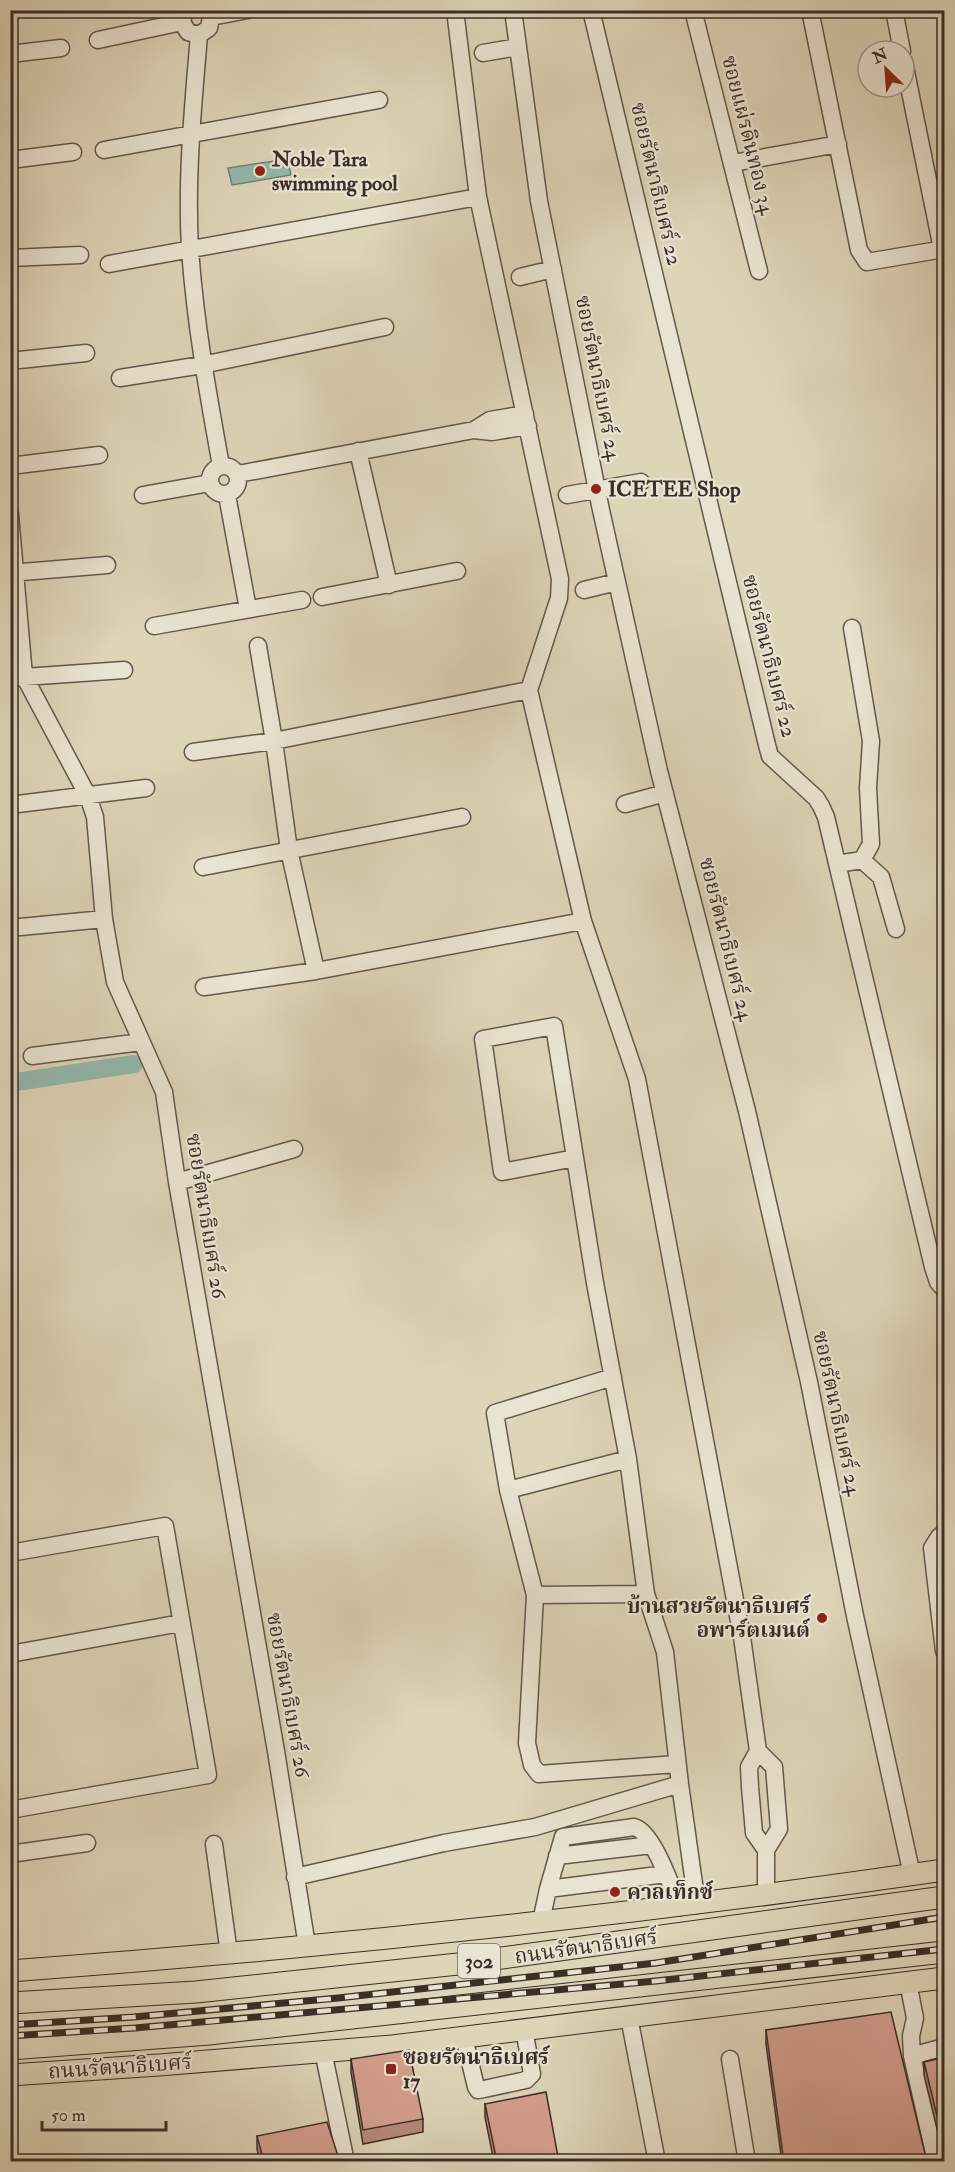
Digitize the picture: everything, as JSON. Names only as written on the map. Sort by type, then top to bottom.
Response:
[{"type":"main road","name":"ถนนรัตนาธิเบศร์","points":[[10,1971],[229,1954],[541,1922],[766,1896],[945,1870]]},
{"type":"main road","name":"ถนนรัตนาธิเบศร์","points":[[10,2002],[196,1992],[447,1965],[945,1897]]},
{"type":"main road","name":"ถนนรัตนาธิเบศร์","points":[[10,2051],[221,2033],[945,1952]]},
{"type":"main road","points":[[10,1976],[39,1969]]},
{"type":"main road","name":"ถนนรัตนาธิเบศร์","points":[[10,2075],[392,2046],[945,1977]]},
{"type":"main road","points":[[10,2051],[159,2065]]},
{"type":"street","points":[[199,35],[209,28],[209,14],[248,10]]},
{"type":"street","points":[[454,10],[478,197],[560,579],[559,598],[529,690],[583,921],[637,1079],[742,1637],[758,1751],[774,1767],[779,1829],[766,1850],[766,1896]]},
{"type":"street","name":"ซอยรัตนาธิเบศร์ 24","points":[[513,10],[539,201],[617,582],[665,793],[747,1111],[809,1382],[855,1616],[912,1875]]},
{"type":"street","name":"ซอยรัตนาธิเบศร์ 22","points":[[591,10],[770,756],[821,806],[837,864],[933,1267],[938,1282],[945,1289]]},
{"type":"street","name":"ซอยแผ่รดินทอง 34","points":[[693,10],[759,271]]},
{"type":"street","points":[[810,10],[859,250],[867,262],[943,249],[912,99]]},
{"type":"street","points":[[894,10],[900,39]]},
{"type":"street","points":[[98,40],[184,16],[188,32],[199,35]]},
{"type":"street","points":[[199,35],[191,134],[190,248],[202,365],[221,466]]},
{"type":"street","points":[[483,53],[518,47]]},
{"type":"street","points":[[10,54],[61,48]]},
{"type":"street","points":[[104,150],[379,100]]},
{"type":"street","points":[[733,163],[838,144]]},
{"type":"street","points":[[10,159],[73,152]]},
{"type":"street","points":[[109,264],[478,197]]},
{"type":"street","points":[[10,258],[80,255]]},
{"type":"street","points":[[520,277],[553,269]]},
{"type":"street","points":[[120,378],[202,365],[385,327]]},
{"type":"street","points":[[10,361],[86,353]]},
{"type":"street","points":[[237,474],[474,430],[492,432],[527,420]]},
{"type":"street","points":[[358,451],[389,585]]},
{"type":"street","points":[[10,466],[99,455]]},
{"type":"street","points":[[221,466],[231,467],[237,474],[237,487],[227,495],[216,492],[210,483],[212,472],[221,466]]},
{"type":"street","points":[[567,495],[641,482]]},
{"type":"street","points":[[143,495],[210,483]]},
{"type":"street","points":[[227,495],[248,609]]},
{"type":"street","name":"ซอยรัตนาธิเบศร์ 26","points":[[10,514],[17,677],[88,796],[95,817],[104,919],[115,982],[164,1092],[177,1182],[274,1739],[307,1946]]},
{"type":"street","points":[[13,572],[107,565]]},
{"type":"street","points":[[322,597],[456,571]]},
{"type":"street","points":[[584,590],[617,582]]},
{"type":"street","points":[[154,626],[302,600]]},
{"type":"street","points":[[852,628],[871,741],[868,788],[871,844],[862,860]]},
{"type":"street","points":[[258,646],[289,850],[316,971]]},
{"type":"street","points":[[17,677],[124,670]]},
{"type":"street","points":[[193,752],[274,741],[529,690]]},
{"type":"street","points":[[10,805],[146,788]]},
{"type":"street","points":[[625,804],[665,793]]},
{"type":"street","points":[[203,867],[462,817]]},
{"type":"street","points":[[837,864],[862,860]]},
{"type":"street","points":[[862,860],[881,877],[896,929]]},
{"type":"street","points":[[10,928],[104,919]]},
{"type":"street","points":[[204,987],[316,971],[583,921]]},
{"type":"street","points":[[575,1158],[502,1172],[483,1039],[554,1026],[628,1459],[646,1594],[665,1652],[680,1784],[688,1906]]},
{"type":"street","points":[[32,1056],[141,1042]]},
{"type":"street","points":[[177,1182],[294,1149]]},
{"type":"street","points":[[613,1377],[495,1413],[508,1490],[535,1595],[527,1743],[534,1769],[538,1773],[677,1764]]},
{"type":"street","points":[[508,1490],[628,1459]]},
{"type":"street","points":[[10,1553],[165,1527],[208,1775],[10,1810]]},
{"type":"street","points":[[945,1533],[939,1537],[932,1548],[945,1651]]},
{"type":"street","points":[[535,1595],[646,1594]]},
{"type":"street","points":[[10,1654],[181,1623]]},
{"type":"street","points":[[758,1751],[749,1767],[750,1787],[754,1833],[766,1850]]},
{"type":"street","points":[[295,1877],[444,1843],[535,1827],[680,1784]]},
{"type":"street","points":[[10,1854],[87,1843]]},
{"type":"street","points":[[214,1844],[229,1954]]},
{"type":"street","points":[[541,1922],[557,1856],[652,1845],[666,1874],[688,1906]]},
{"type":"street","points":[[548,1889],[666,1874]]},
{"type":"street","points":[[908,1982],[915,2018],[911,2036],[912,2056],[936,2162]]},
{"type":"street","points":[[629,2017],[657,2162]]},
{"type":"street","points":[[464,2037],[476,2087],[478,2090],[484,2090],[526,2080],[532,2074],[524,2029]]},
{"type":"street","points":[[912,2056],[945,2047]]},
{"type":"street","points":[[323,2051],[346,2162]]},
{"type":"street","points":[[730,2060],[747,2162]]},
{"type":"water","name":"Noble Tara swimming pool","points":[[287,159],[291,175],[232,185],[228,168]]},
{"type":"building","points":[[891,2012],[927,2162],[784,2162],[766,2030]]},
{"type":"building","points":[[409,2050],[423,2119],[363,2130],[351,2059]]},
{"type":"building","points":[[945,2057],[945,2149],[924,2062]]},
{"type":"building","points":[[546,2092],[559,2162],[497,2162],[485,2104]]},
{"type":"building","points":[[327,2122],[340,2162],[264,2162],[257,2136]]},
{"type":"waterway","points":[[10,1083],[134,1064]]},
{"type":"railway","points":[[10,2025],[134,2017],[338,1998],[656,1963],[944,1917]]},
{"type":"railway","points":[[10,2036],[135,2028],[656,1981],[944,1949]]},
{"type":"place","name":"Noble Tara swimming pool","points":[[260,171]]},
{"type":"place","name":"ICETEE Shop","points":[[596,489]]},
{"type":"place","name":"บ้านสวยรัตนาธิเบศร์ อพาร์ตเมนต์","points":[[822,1618]]},
{"type":"place","name":"คาลเท็กซ์","points":[[615,1892]]},
{"type":"place","name":"ซอยรัตนาธิเบศร์ 17","points":[[391,2069]]}]
